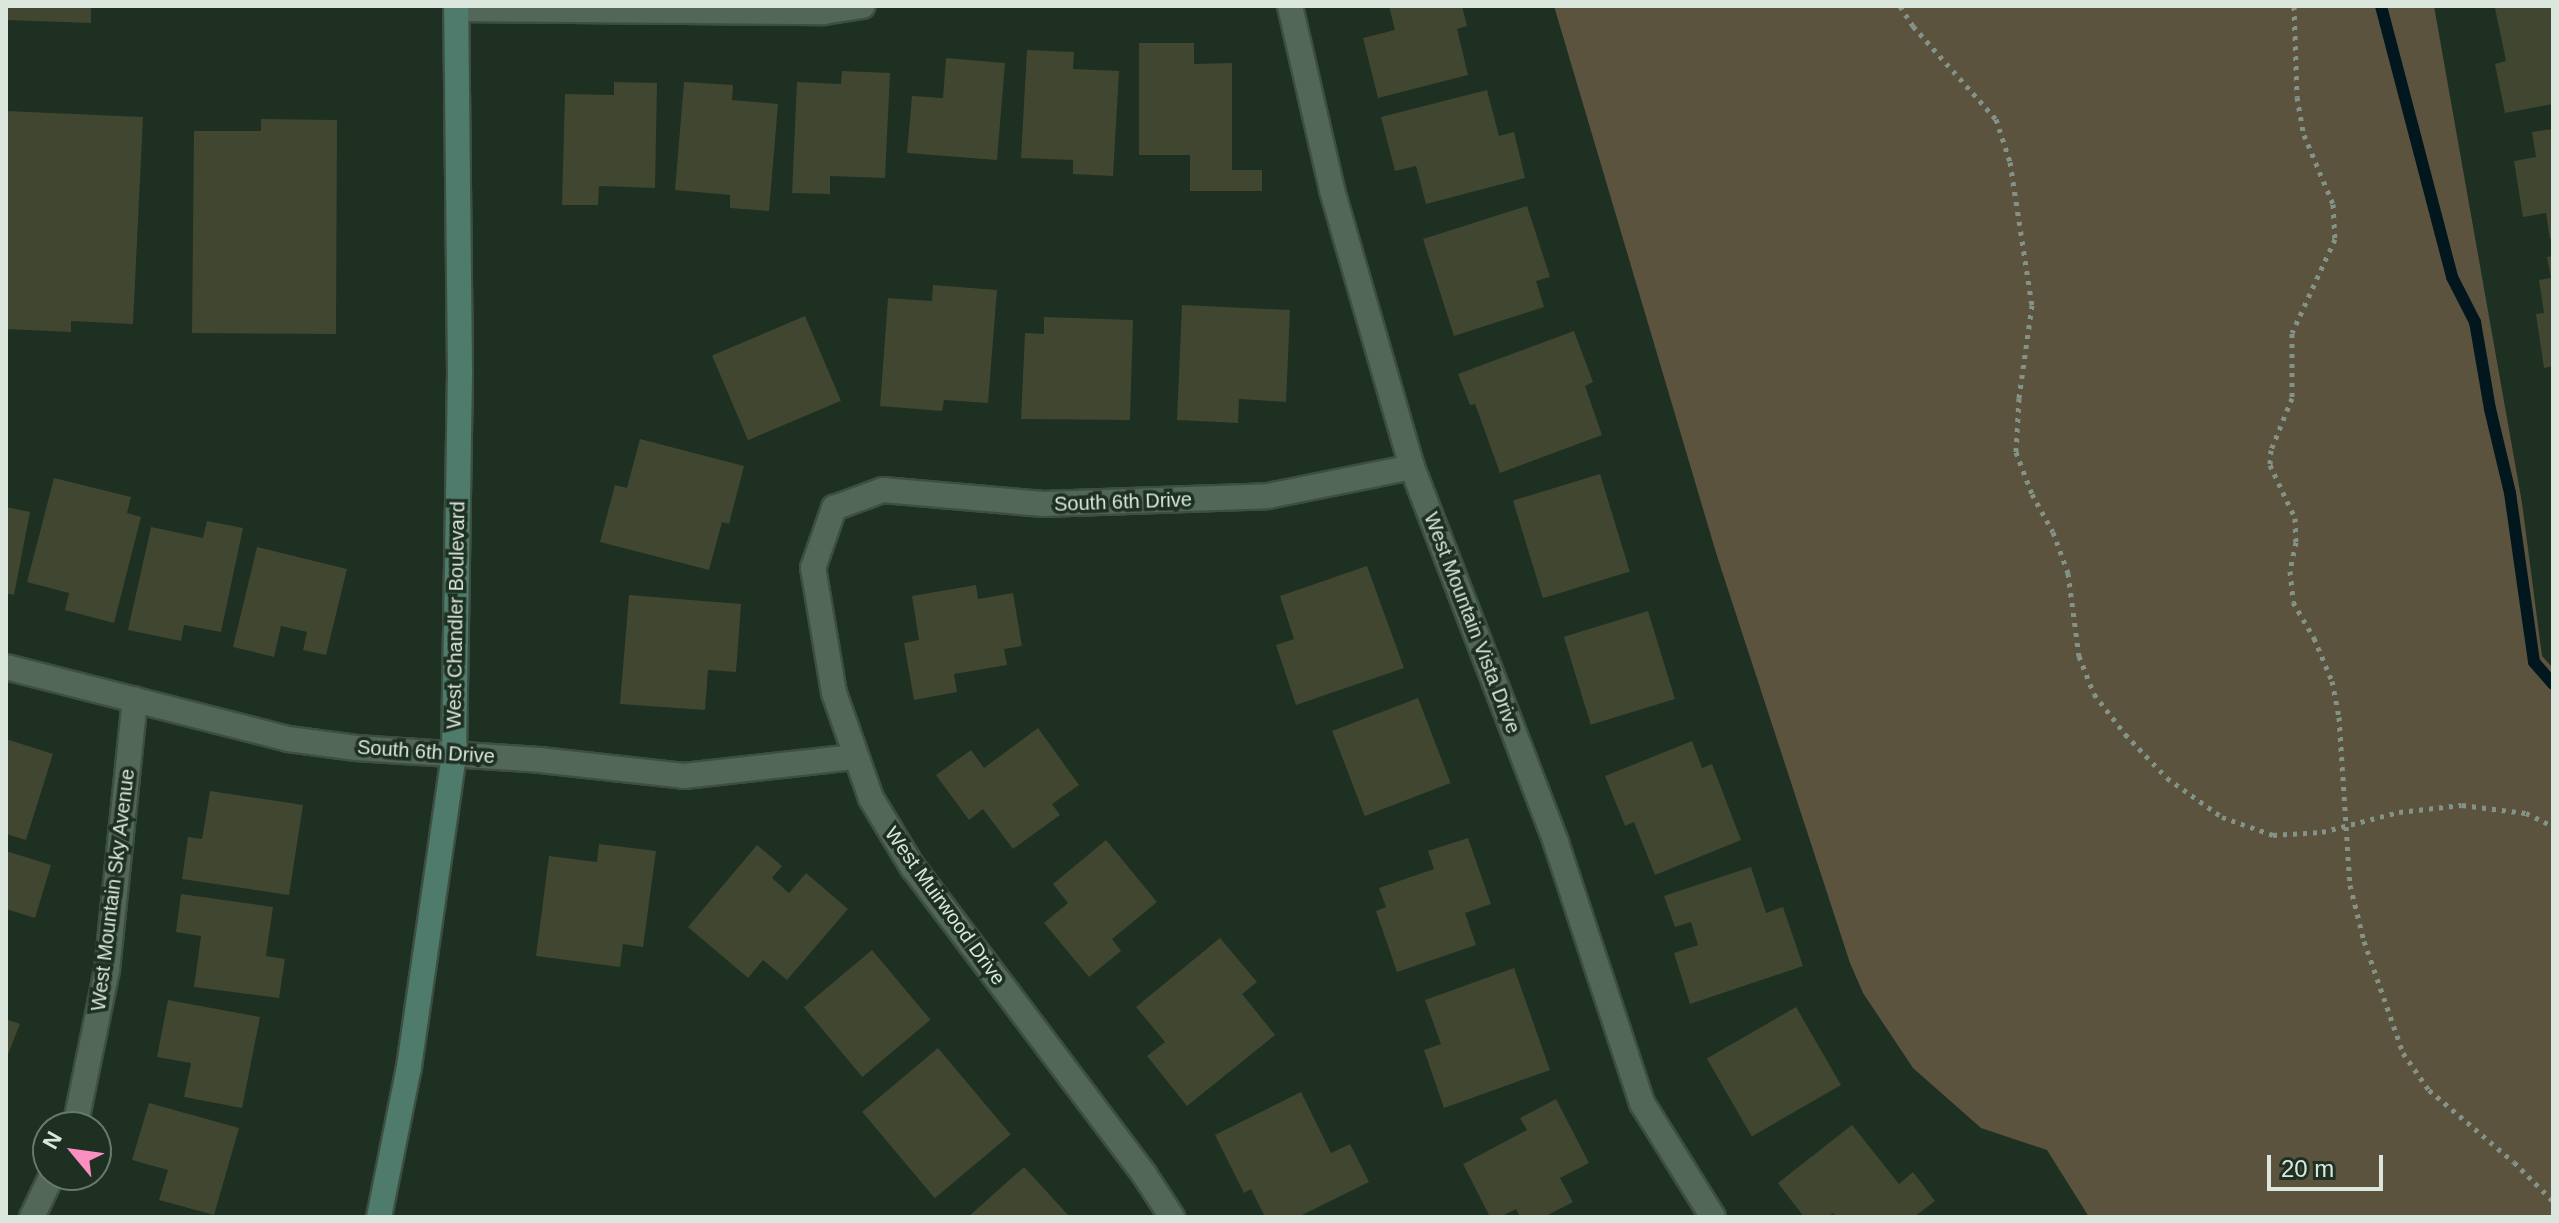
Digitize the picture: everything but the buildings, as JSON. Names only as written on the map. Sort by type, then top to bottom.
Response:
[{"type":"main road","name":"West Chandler Boulevard","points":[[379,1217],[409,1067],[454,754],[460,386],[456,8]]},
{"type":"street","points":[[456,8],[824,12],[863,6]]},
{"type":"street","name":"West Mountain Vista Drive","points":[[1290,6],[1332,190],[1412,467],[1556,843],[1642,1103],[1713,1217]]},
{"type":"street","name":"South 6th Drive","points":[[834,508],[883,490],[1043,504],[1268,496],[1412,467]]},
{"type":"street","name":"West Muirwood Drive","points":[[834,508],[813,568],[834,693],[854,757],[871,798],[913,868],[1144,1174],[1172,1217]]},
{"type":"street","name":"South 6th Drive","points":[[6,667],[288,739],[684,776],[854,757]]},
{"type":"street","name":"West Mountain Sky Avenue","points":[[78,1111],[107,970],[135,699]]},
{"type":"street","points":[[32,1217],[44,1191]]},
{"type":"path","points":[[1900,6],[1913,26],[1996,119],[2010,162],[2032,305],[2019,398],[2016,452],[2068,573],[2079,656],[2094,694],[2125,734],[2167,778],[2222,817],[2273,835],[2322,832],[2399,812],[2462,805],[2526,813],[2553,826]]},
{"type":"path","points":[[2294,6],[2297,97],[2304,135],[2333,204],[2335,239],[2292,333],[2292,398],[2271,450],[2270,465],[2295,518],[2296,542],[2290,571],[2293,602],[2314,638],[2332,681],[2337,705],[2350,885],[2364,941],[2403,1053],[2429,1090],[2514,1162],[2553,1201]]},
{"type":"shaded area","points":[[1554,6],[2434,6],[2522,503],[2542,656],[2553,668],[2553,1217],[2089,1217],[2047,1150],[1981,1128],[1913,1068],[1863,993],[1850,963],[1717,556]]},
{"type":"waterway","points":[[2381,6],[2452,277],[2475,322],[2490,409],[2510,493],[2534,662],[2553,684]]}]
